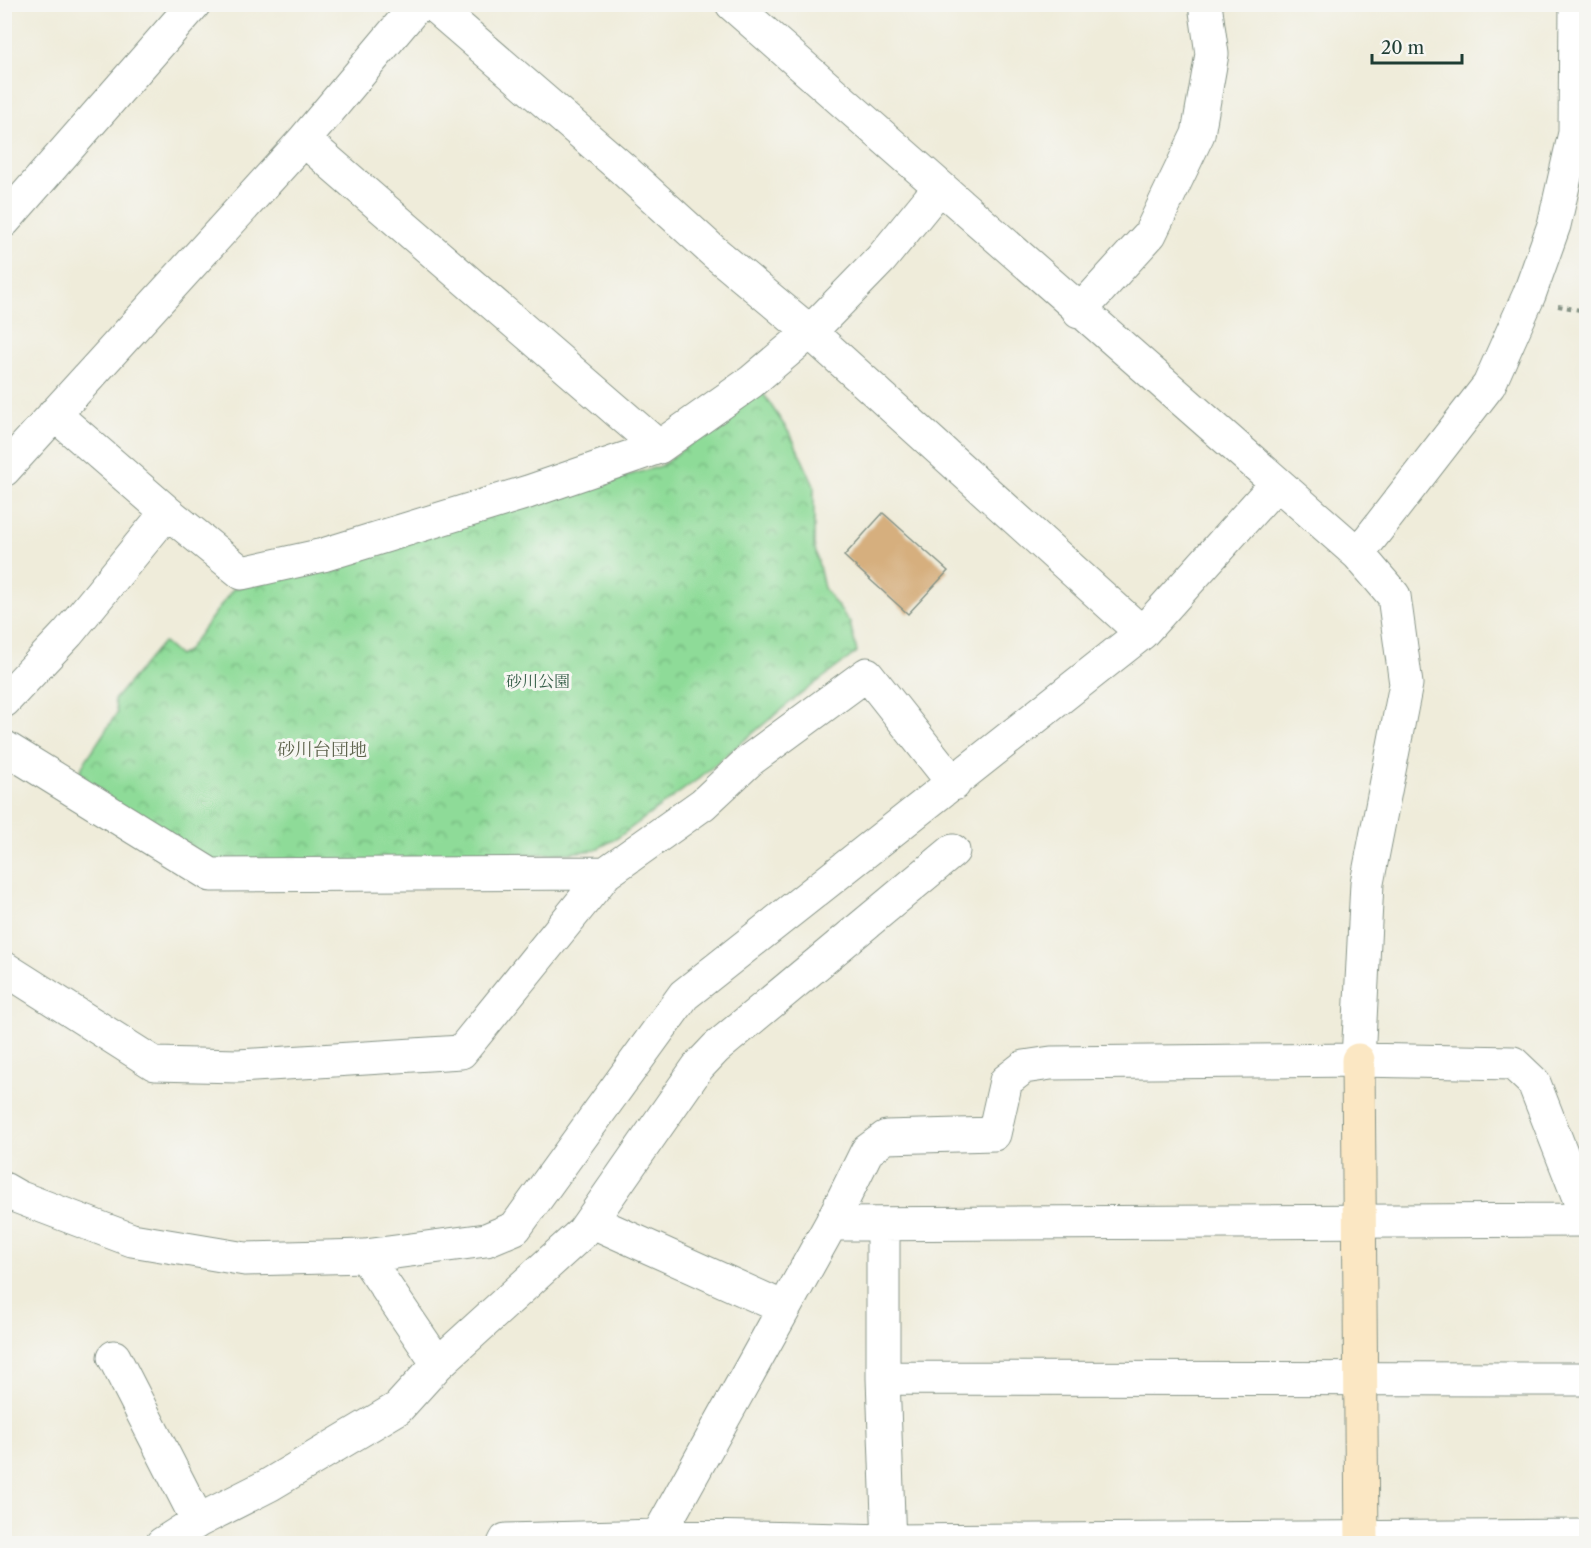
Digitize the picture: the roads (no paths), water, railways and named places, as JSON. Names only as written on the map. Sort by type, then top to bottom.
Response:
[{"type":"street","points":[[4,221],[194,4]]},
{"type":"street","points":[[4,470],[304,140],[418,4]]},
{"type":"street","points":[[432,4],[623,169],[714,252],[810,332],[1142,633]]},
{"type":"street","points":[[732,4],[1079,312],[1358,554],[1394,596],[1406,684],[1367,883],[1358,1060],[1362,1540]]},
{"type":"street","points":[[1079,312],[1149,234],[1198,134],[1212,54],[1205,4]]},
{"type":"street","points":[[1358,554],[1489,385],[1529,295],[1554,225],[1575,133],[1576,4]]},
{"type":"street","points":[[304,140],[659,447]]},
{"type":"street","points":[[54,414],[167,513],[242,573],[357,544],[528,492],[659,447],[751,382],[810,332],[881,259],[939,188]]},
{"type":"street","points":[[4,1189],[18,1197],[132,1240],[244,1259],[365,1256],[486,1240],[515,1228],[684,995],[954,784],[1142,633],[1276,484]]},
{"type":"street","points":[[4,701],[68,633],[167,513]]},
{"type":"street","points":[[4,968],[155,1064],[238,1066],[461,1052],[606,873],[703,804],[750,760],[867,674],[954,784]]},
{"type":"street","points":[[4,747],[211,875],[606,873]]},
{"type":"street","points":[[114,1357],[181,1536],[398,1408],[438,1364],[583,1232],[698,1067],[716,1048],[953,851]]},
{"type":"street","points":[[657,1536],[831,1224],[867,1151],[886,1137],[994,1134],[1006,1081],[1024,1067],[1051,1062],[1358,1060],[1513,1063],[1534,1083],[1587,1216]]},
{"type":"street","points":[[831,1224],[1587,1220]]},
{"type":"street","points":[[591,1221],[784,1308]]},
{"type":"street","points":[[883,1225],[883,1378],[889,1542]]},
{"type":"street","points":[[365,1256],[438,1364]]},
{"type":"street","points":[[883,1378],[1587,1379]]},
{"type":"street","points":[[504,1544],[506,1540],[657,1536],[889,1542],[1362,1540],[1587,1536]]},
{"type":"district","name":"砂川台団地","points":[[322,750]]},
{"type":"park label","name":"砂川公園","points":[[538,681]]}]
